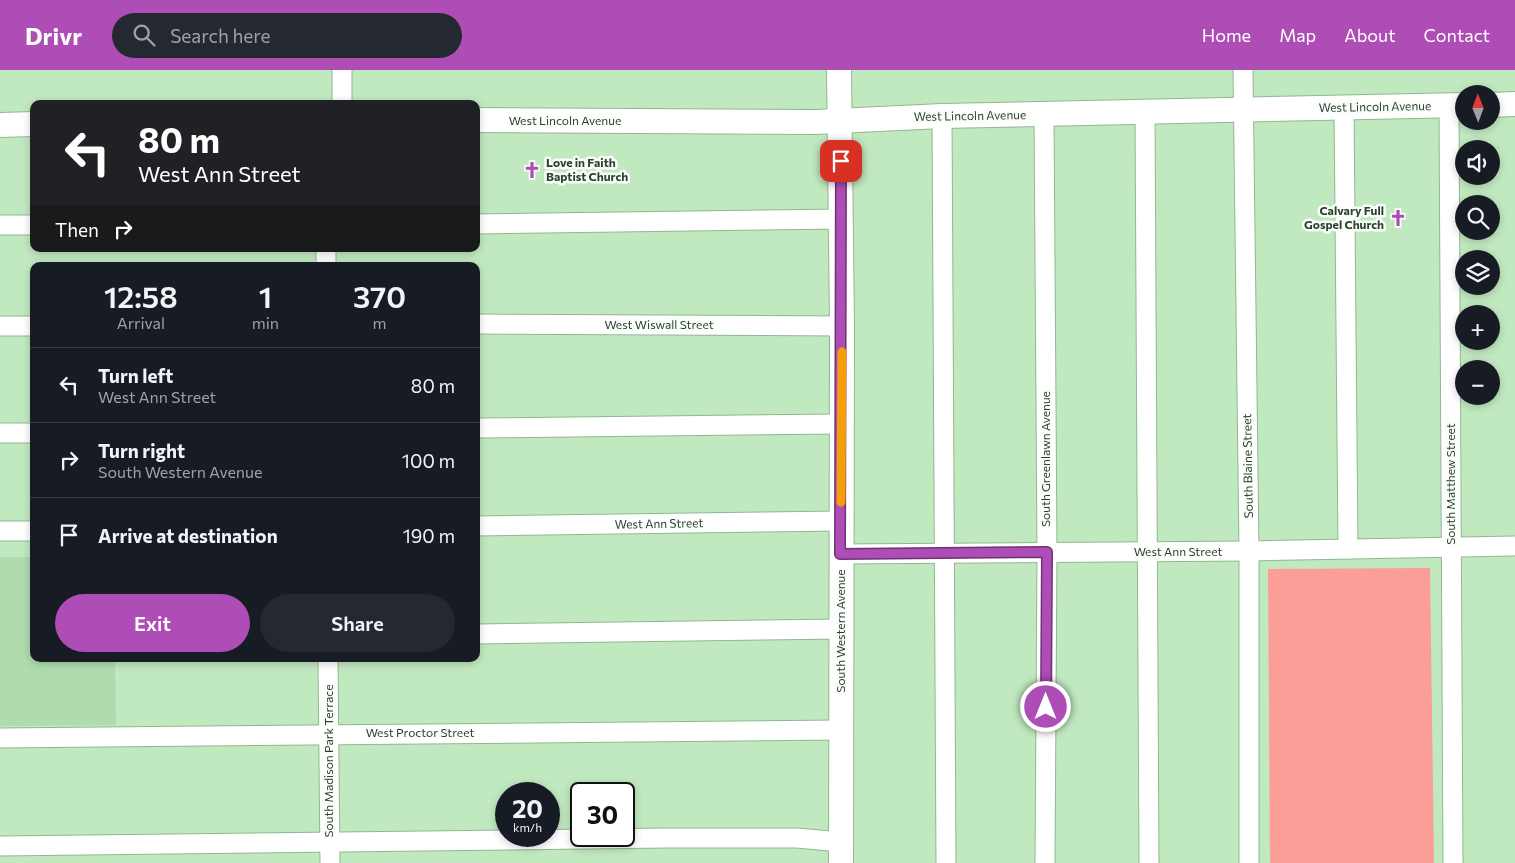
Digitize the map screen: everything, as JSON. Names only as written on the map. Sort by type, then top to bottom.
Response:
[{"type":"main road","name":"South Western Avenue","points":[[839,70],[842,326],[840,554],[841,852]]},
{"type":"main road","points":[[1500,105],[1515,104]]},
{"type":"main road","name":"West Lincoln Avenue","points":[[480,120],[840,122],[942,116],[1455,106]]},
{"type":"main road","points":[[0,125],[30,124]]},
{"type":"street","points":[[342,70],[342,100]]},
{"type":"street","name":"South Blaine Street","points":[[1244,70],[1249,551],[1249,863]]},
{"type":"street","points":[[1344,107],[1348,549]]},
{"type":"street","points":[[1145,112],[1149,863]]},
{"type":"street","name":"South Greenlawn Avenue","points":[[1044,114],[1047,552],[1045,863]]},
{"type":"street","points":[[942,116],[946,863]]},
{"type":"street","name":"South Matthew Street","points":[[1453,863],[1452,547],[1456,130]]},
{"type":"street","points":[[480,224],[841,220]]},
{"type":"street","points":[[0,225],[30,225]]},
{"type":"street","name":"West Wiswall Street","points":[[480,324],[842,326]]},
{"type":"street","points":[[0,326],[30,326]]},
{"type":"street","points":[[480,428],[842,424]]},
{"type":"street","points":[[0,433],[30,433]]},
{"type":"street","name":"West Ann Street","points":[[480,526],[841,521]]},
{"type":"street","points":[[0,531],[30,531]]},
{"type":"street","name":"West Ann Street","points":[[840,554],[1249,551],[1515,546]]},
{"type":"street","points":[[480,634],[841,629]]},
{"type":"street","name":"South Madison Park Terrace","points":[[328,662],[330,863]]},
{"type":"street","name":"West Proctor Street","points":[[0,738],[841,730]]},
{"type":"street","points":[[0,846],[797,838],[841,852]]},
{"type":"shaded area","points":[[0,557],[30,557],[30,662],[115,662],[116,725],[0,726]]},
{"type":"shaded area","points":[[1430,568],[1434,863],[1270,863],[1268,569]]},
{"type":"slow traffic","points":[[841,502],[842,352]]},
{"type":"place","name":"Love in Faith Baptist Church","points":[[532,170]]},
{"type":"place","name":"Calvary Full Gospel Church","points":[[1398,218]]},
{"type":"route","points":[[841,161],[840,554],[1047,552],[1046,707]]}]
